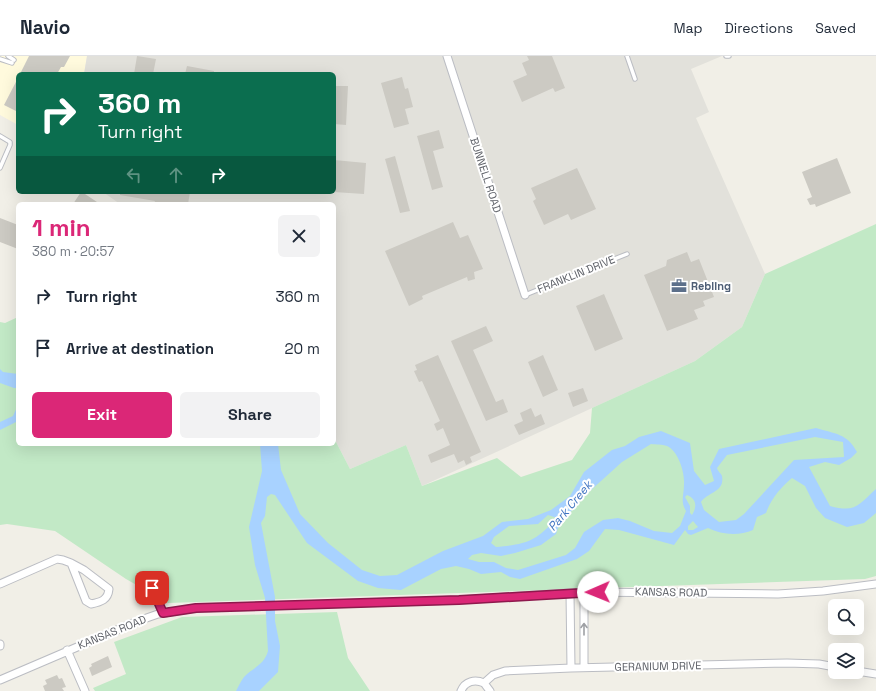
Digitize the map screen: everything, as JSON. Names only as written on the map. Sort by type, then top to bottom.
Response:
[{"type":"street","name":"BUNNELL ROAD","points":[[447,56],[525,295]]},
{"type":"street","points":[[0,584],[57,559],[71,563],[84,570],[109,589],[108,595],[105,599],[91,604],[86,601],[71,563]]},
{"type":"street","name":"KANSAS ROAD","points":[[0,680],[138,620],[163,613],[196,608],[452,600],[584,592],[778,594],[822,591],[876,584]]},
{"type":"street","points":[[584,592],[584,667]]},
{"type":"street","points":[[570,593],[571,668]]},
{"type":"street","points":[[67,650],[85,691]]},
{"type":"street","name":"GERANIUM DRIVE","points":[[461,691],[470,681],[479,681],[484,683],[494,675],[505,671],[584,667],[787,662],[828,666]]},
{"type":"street","points":[[864,672],[876,674]]},
{"type":"street","points":[[484,683],[490,691]]},
{"type":"lane","points":[[0,59],[13,61],[8,56]]},
{"type":"lane","points":[[627,56],[635,79]]},
{"type":"lane","points":[[0,136],[10,142],[10,145],[0,168]]},
{"type":"lane","name":"FRANKLIN DRIVE","points":[[525,295],[627,254]]},
{"type":"lane","points":[[152,588],[163,613]]},
{"type":"shaded area","points":[[0,56],[87,56],[84,72],[16,72],[16,124],[0,115]]},
{"type":"shaded area","points":[[87,56],[722,56],[691,69],[709,112],[696,118],[765,274],[742,327],[695,361],[422,486],[406,445],[350,469],[336,442],[336,202],[117,202],[106,194],[336,194],[336,72],[84,72]]},
{"type":"green space","points":[[876,224],[876,576],[865,579],[168,603],[126,579],[55,531],[7,524],[0,525],[0,322],[5,323],[16,318],[16,446],[336,446],[336,442],[350,469],[406,445],[422,486],[497,458],[521,477],[572,460],[590,433],[592,408],[695,361],[742,327],[765,274]]},
{"type":"green space","points":[[337,612],[348,658],[370,691],[95,691],[93,688],[126,674],[114,642],[182,617]]},
{"type":"water","points":[[0,369],[3,372],[16,374],[16,388],[0,383]]},
{"type":"water","points":[[16,409],[16,422],[0,430],[0,422],[13,416]]},
{"type":"water","name":"Park Creek","points":[[816,428],[835,433],[849,441],[857,452],[851,458],[839,465],[825,462],[809,467],[830,506],[846,509],[851,508],[860,503],[876,489],[876,513],[864,523],[847,527],[825,518],[816,508],[805,486],[792,478],[777,494],[766,513],[757,517],[753,530],[748,532],[730,534],[708,528],[691,535],[685,530],[674,545],[619,530],[605,529],[589,551],[577,559],[520,579],[510,577],[501,572],[481,574],[456,566],[441,569],[401,590],[378,588],[358,581],[307,543],[275,495],[271,494],[267,497],[265,516],[261,523],[275,597],[275,621],[280,646],[278,672],[259,691],[236,691],[244,677],[264,660],[268,651],[265,598],[255,565],[249,527],[262,471],[260,446],[278,446],[281,470],[300,514],[328,543],[362,570],[380,576],[397,575],[443,551],[483,536],[502,522],[528,519],[551,510],[570,496],[584,472],[612,450],[625,446],[639,437],[661,431],[690,443],[694,471],[705,485],[714,481],[710,467],[719,449]],"holes":[[[815,437],[843,442],[844,457],[794,460],[744,514],[736,520],[719,522],[704,510],[701,502],[719,489],[721,485],[722,476],[717,468],[727,455]],[[651,444],[663,445],[671,449],[680,462],[683,474],[683,501],[686,511],[680,526],[672,533],[654,531],[630,521],[618,518],[603,520],[584,532],[575,548],[566,555],[518,570],[506,568],[494,562],[479,562],[468,559],[472,555],[481,553],[501,556],[541,545],[556,534],[558,528],[580,500],[622,462]],[[687,495],[693,499],[695,504],[695,509],[692,515],[690,513],[690,506],[685,497]],[[548,515],[557,518],[543,532],[523,543],[496,547],[491,543],[494,537],[509,526],[538,524]],[[693,521],[698,527],[693,530],[688,530],[688,526]]]},
{"type":"building","points":[[29,56],[70,56],[64,67],[61,67],[58,72],[21,72]]},
{"type":"building","points":[[137,56],[156,59],[153,72],[134,72]]},
{"type":"building","points":[[527,56],[552,56],[565,88],[555,92],[553,88],[522,102],[513,81],[527,75],[522,63],[529,60]]},
{"type":"building","points":[[187,66],[214,71],[214,72],[186,72]]},
{"type":"building","points":[[402,77],[405,89],[408,88],[413,107],[405,109],[409,124],[394,128],[381,83]]},
{"type":"building","points":[[16,82],[16,111],[4,105]]},
{"type":"building","points":[[336,86],[348,86],[346,125],[336,124]]},
{"type":"building","points":[[439,130],[444,148],[433,151],[443,187],[432,190],[417,136]]},
{"type":"building","points":[[395,156],[410,211],[400,213],[385,159]]},
{"type":"building","points":[[837,158],[851,193],[816,207],[815,204],[810,205],[807,199],[812,197],[802,172]]},
{"type":"building","points":[[336,160],[366,163],[364,194],[336,192]]},
{"type":"building","points":[[577,168],[596,209],[571,220],[568,214],[544,225],[533,201],[536,199],[531,188]]},
{"type":"building","points":[[80,194],[85,194],[97,202],[74,202]]},
{"type":"building","points":[[190,194],[188,202],[155,202],[120,195]]},
{"type":"building","points":[[0,218],[16,224],[16,248],[0,242]]},
{"type":"building","points":[[453,222],[460,238],[468,235],[483,269],[474,272],[475,279],[468,281],[467,277],[422,296],[423,299],[409,306],[385,251]]},
{"type":"building","name":"Rebling","points":[[687,252],[691,262],[699,259],[714,297],[703,301],[705,306],[694,310],[698,319],[667,331],[644,275],[666,266],[667,260]]},
{"type":"building","points":[[604,294],[623,339],[595,351],[576,306]]},
{"type":"building","points":[[486,326],[493,341],[473,350],[496,402],[503,399],[508,412],[486,421],[451,341]]},
{"type":"building","points":[[438,355],[481,452],[470,457],[472,462],[466,465],[464,460],[458,463],[454,454],[431,463],[428,455],[450,445],[443,428],[437,431],[434,424],[440,421],[422,381],[419,382],[414,371],[417,370],[415,365]]},
{"type":"building","points":[[543,355],[558,390],[543,397],[528,362]]},
{"type":"building","points":[[583,388],[588,401],[573,407],[568,393]]},
{"type":"building","points":[[531,408],[535,417],[541,414],[545,424],[519,435],[514,425],[523,421],[520,413]]},
{"type":"building","points":[[108,656],[112,667],[92,676],[89,668],[92,666],[91,664]]},
{"type":"building","points":[[57,675],[59,679],[62,678],[66,687],[62,688],[64,691],[45,691],[43,686],[47,684],[45,680]]},
{"type":"place","name":"Rebling","points":[[679,286]]},
{"type":"route","points":[[152,588],[163,613],[196,608],[459,600],[598,592]]}]
